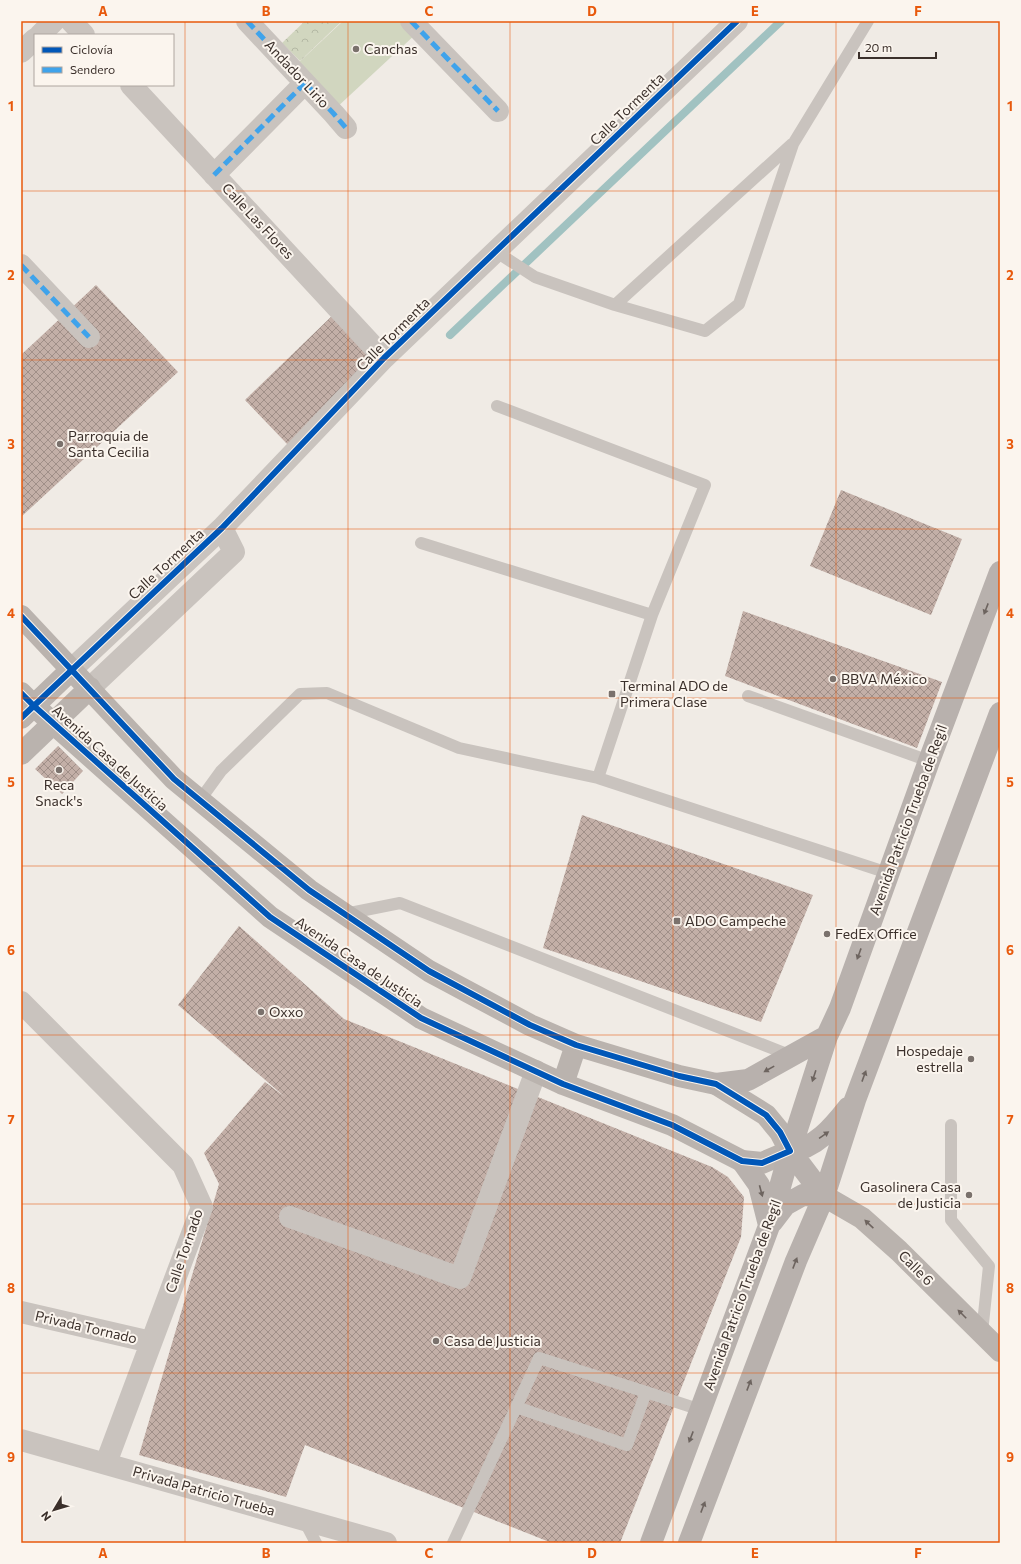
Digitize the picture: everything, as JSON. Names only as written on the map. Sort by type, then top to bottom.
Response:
[{"type":"main road","name":"Avenida Patricio Trueba de Regil","points":[[651,1543],[769,1226],[790,1152],[827,1036],[840,1008],[929,761],[1000,572]]},
{"type":"main road","points":[[689,1543],[796,1261],[824,1196],[855,1100],[996,738],[1000,713]]},
{"type":"main road","points":[[716,1084],[748,1080],[827,1036]]},
{"type":"main road","points":[[824,1196],[790,1152],[800,1150],[829,1132],[855,1100]]},
{"type":"main road","points":[[742,1161],[759,1185],[769,1226]]},
{"type":"main road","points":[[769,1226],[785,1205],[803,1195],[824,1196]]},
{"type":"street","points":[[41,34],[54,21]]},
{"type":"street","points":[[71,21],[83,34]]},
{"type":"street","name":"Andador Lirio","points":[[247,21],[346,128]]},
{"type":"street","points":[[410,21],[498,111]]},
{"type":"street","name":"Calle Tormenta","points":[[72,670],[222,528],[384,358],[737,21]]},
{"type":"street","points":[[21,52],[34,40]]},
{"type":"street","points":[[214,175],[305,83]]},
{"type":"street","name":"Calle Las Flores","points":[[132,86],[384,358]]},
{"type":"street","points":[[21,265],[89,337]]},
{"type":"street","name":"Calle Tormenta","points":[[90,688],[234,552],[222,528]]},
{"type":"street","name":"Avenida Casa de Justicia","points":[[21,616],[174,779],[309,890],[429,972],[530,1026],[576,1045],[679,1076],[716,1084],[766,1115],[780,1132],[790,1152]]},
{"type":"street","points":[[25,706],[72,670]]},
{"type":"street","points":[[21,754],[90,688]]},
{"type":"street","name":"Avenida Casa de Justicia","points":[[25,706],[53,723],[270,917],[421,1018],[563,1084],[672,1125],[742,1161]]},
{"type":"street","name":"Calle Tornado","points":[[21,1002],[183,1165],[202,1207],[106,1464]]},
{"type":"street","points":[[563,1084],[576,1045]]},
{"type":"street","points":[[290,1217],[460,1278],[536,1071]]},
{"type":"street","points":[[742,1161],[762,1163],[790,1152]]},
{"type":"street","name":"Calle 6","points":[[824,1196],[862,1218],[899,1251],[1000,1351]]},
{"type":"street","name":"Privada Tornado","points":[[21,1312],[151,1342]]},
{"type":"street","name":"Privada Patricio Trueba","points":[[21,1440],[386,1543]]},
{"type":"lane","points":[[495,251],[535,276],[615,305],[704,331],[739,304],[792,144],[868,21]]},
{"type":"lane","points":[[615,305],[792,144]]},
{"type":"lane","points":[[497,406],[705,485],[652,615],[598,778]]},
{"type":"lane","points":[[421,543],[652,615]]},
{"type":"lane","points":[[200,800],[221,771],[300,694],[327,693],[459,748],[598,778],[888,873]]},
{"type":"lane","points":[[748,696],[929,761]]},
{"type":"lane","points":[[344,914],[400,903],[792,1056]]},
{"type":"lane","points":[[951,1125],[951,1220],[989,1266],[982,1333]]},
{"type":"lane","points":[[453,1543],[539,1358],[701,1410]]},
{"type":"lane","points":[[516,1407],[627,1445],[646,1392]]},
{"type":"lane","points":[[304,1520],[316,1543]]},
{"type":"green space","points":[[305,21],[342,21],[300,61],[282,43]]},
{"type":"green space","name":"Canchas","points":[[343,21],[406,21],[417,33],[335,109],[295,66]]},
{"type":"building","name":"Parroquia de Santa Cecilia","points":[[96,285],[178,372],[21,517],[21,355]]},
{"type":"building","points":[[334,314],[377,358],[289,446],[245,400]]},
{"type":"building","points":[[841,490],[962,539],[931,615],[810,566]]},
{"type":"building","name":"BBVA México","points":[[743,611],[942,682],[917,748],[725,676]]},
{"type":"building","name":"Reca Snack's","points":[[58,746],[83,771],[62,794],[35,769]]},
{"type":"building","name":"ADO Campeche","points":[[582,815],[813,895],[761,1022],[543,948]]},
{"type":"building","name":"Casa de Justicia","points":[[239,926],[344,1019],[712,1167],[728,1177],[744,1197],[741,1237],[620,1543],[552,1543],[305,1445],[286,1497],[139,1455],[219,1184],[204,1153],[265,1082],[285,1097],[178,1005]]},
{"type":"waterway","points":[[450,335],[781,21]]},
{"type":"marked path","points":[[247,21],[346,128]]},
{"type":"marked path","points":[[411,21],[498,111]]},
{"type":"marked path","points":[[214,175],[305,83]]},
{"type":"marked path","points":[[21,265],[89,337]]},
{"type":"cycle path","points":[[21,718],[222,528],[384,358],[737,21]]},
{"type":"cycle path","points":[[21,616],[174,779],[309,890],[429,971],[530,1025],[576,1045],[679,1076],[716,1084],[766,1115],[780,1132],[790,1151],[762,1163],[742,1161],[672,1125],[563,1084],[421,1018],[270,917],[21,693]]},
{"type":"place","name":"Canchas","points":[[356,49]]},
{"type":"place","name":"Parroquia de Santa Cecilia","points":[[60,444]]},
{"type":"place","name":"BBVA México","points":[[833,679]]},
{"type":"place","name":"Terminal ADO de Primera Clase","points":[[612,694]]},
{"type":"place","name":"Reca Snack's","points":[[59,770]]},
{"type":"place","name":"ADO Campeche","points":[[677,921]]},
{"type":"place","name":"FedEx Office","points":[[827,934]]},
{"type":"place","name":"Oxxo","points":[[261,1012]]},
{"type":"place","name":"Hospedaje estrella","points":[[971,1059]]},
{"type":"place","name":"Gasolinera Casa de Justicia","points":[[969,1195]]},
{"type":"place","name":"Casa de Justicia","points":[[436,1341]]}]
